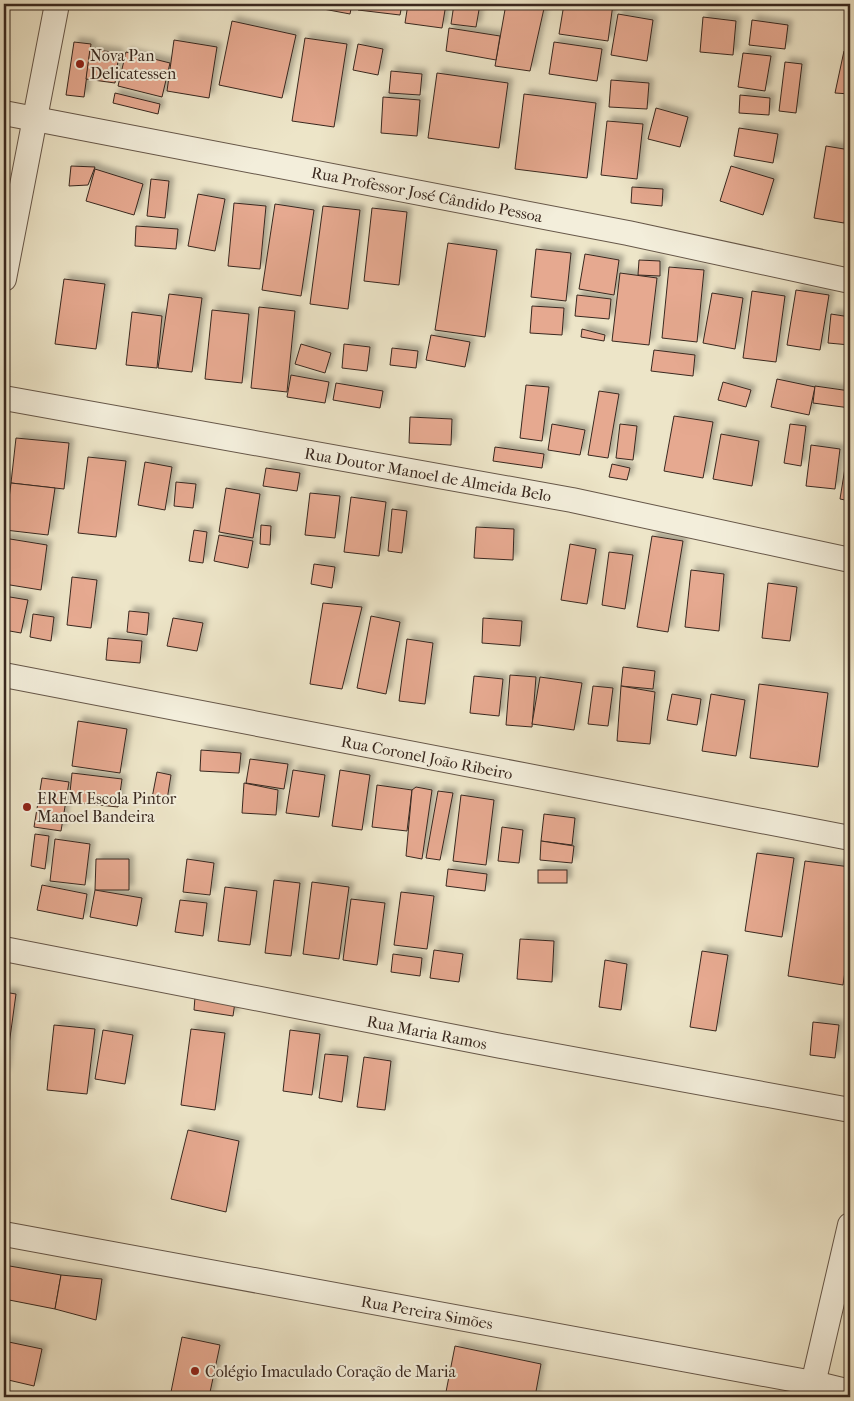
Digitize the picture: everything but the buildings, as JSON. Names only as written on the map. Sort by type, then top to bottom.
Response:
[{"type":"street","points":[[4,280],[57,4]]},
{"type":"street","name":"Rua Professor José Cândido Pessoa","points":[[4,112],[628,233],[850,281]]},
{"type":"street","name":"Rua Doutor Manoel de Almeida Belo","points":[[4,398],[572,500],[850,560]]},
{"type":"street","name":"Rua Coronel João Ribeiro","points":[[4,675],[850,838]]},
{"type":"street","name":"Rua Maria Ramos","points":[[4,949],[501,1046],[850,1110]]},
{"type":"street","points":[[812,1390],[850,1225]]},
{"type":"street","name":"Rua Pereira Simões","points":[[4,1234],[812,1390],[850,1392]]},
{"type":"place","name":"Nova Pan Delicatessen","points":[[80,64]]},
{"type":"place","name":"EREM Escola Pintor Manoel Bandeira","points":[[27,807]]},
{"type":"place","name":"Colégio Imaculado Coração de Maria","points":[[195,1371]]}]
